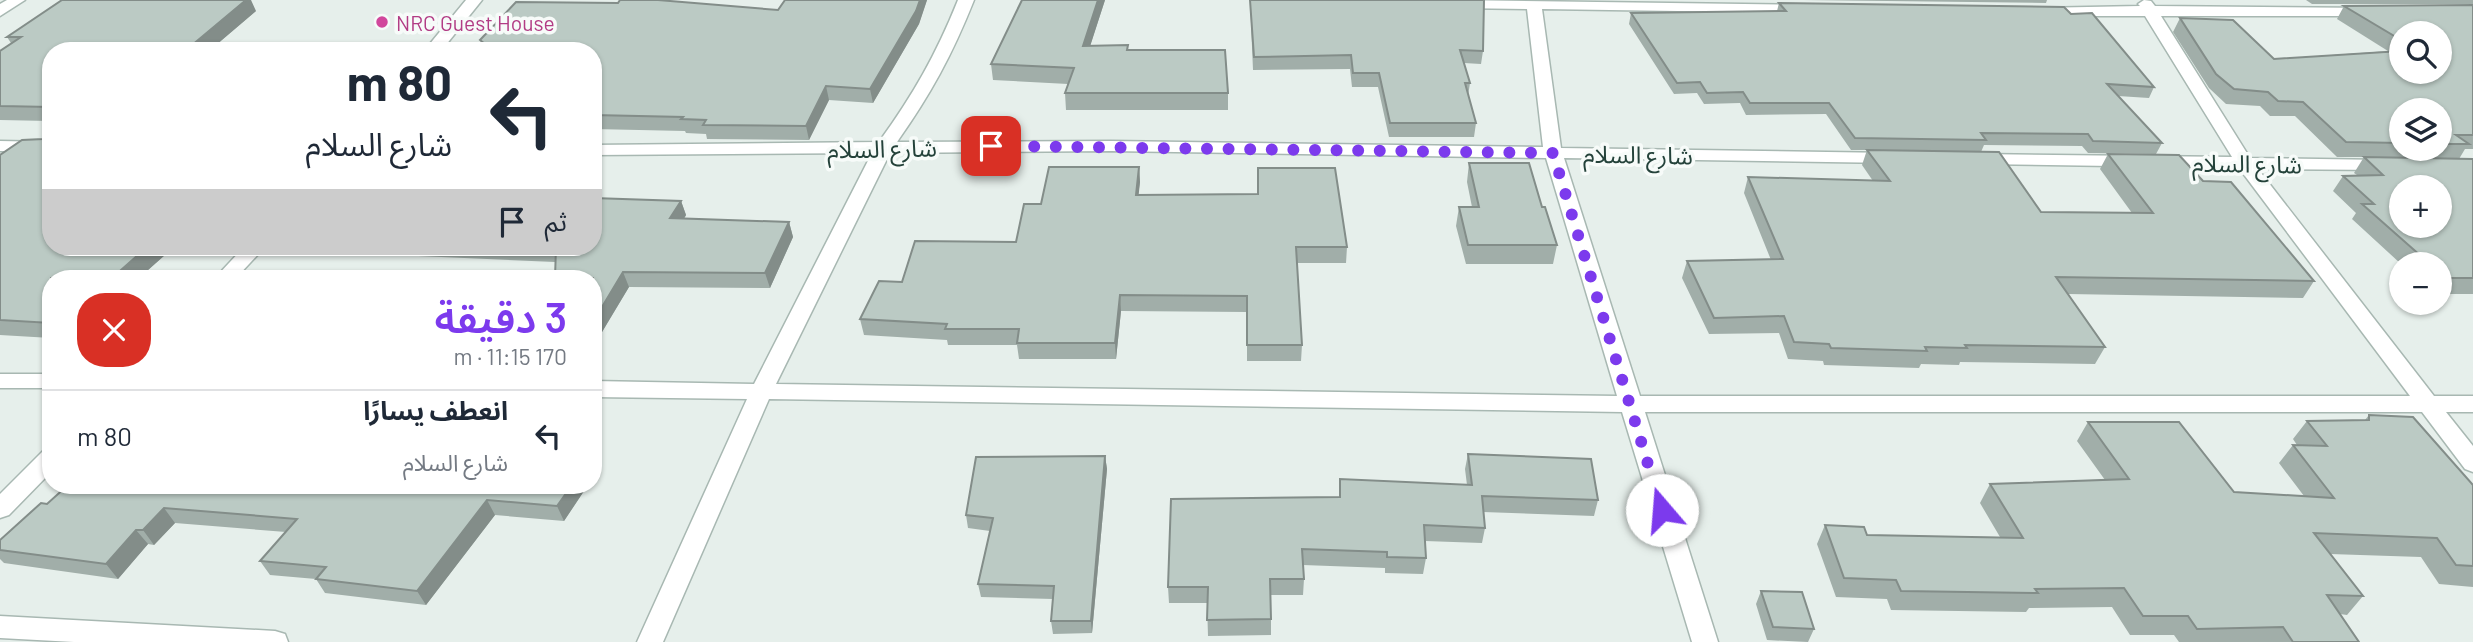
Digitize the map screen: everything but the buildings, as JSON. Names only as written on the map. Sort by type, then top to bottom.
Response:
[{"type":"street","points":[[0,11],[17,0]]},
{"type":"street","points":[[439,42],[474,0]]},
{"type":"street","points":[[650,642],[761,392],[883,149],[914,106],[940,62],[966,0]]},
{"type":"street","points":[[1440,3],[1533,2],[1823,8]]},
{"type":"street","points":[[1533,2],[1553,153],[1705,642]]},
{"type":"street","points":[[2029,11],[2148,6],[2389,11]]},
{"type":"street","points":[[2148,6],[2244,163],[2473,463]]},
{"type":"street","points":[[0,146],[42,147]]},
{"type":"street","name":"شارع السلام","points":[[602,150],[1111,146],[1912,158]]},
{"type":"street","name":"شارع السلام","points":[[1954,159],[2406,166]]},
{"type":"street","points":[[233,270],[246,256]]},
{"type":"street","points":[[0,381],[42,382]]},
{"type":"street","points":[[602,389],[1629,404],[2473,404]]},
{"type":"street","points":[[0,509],[42,466]]},
{"type":"street","points":[[0,627],[275,642]]},
{"type":"place","name":"NRC Guest House","points":[[382,22]]},
{"type":"route","points":[[991,146],[1553,153],[1662,510]]}]
